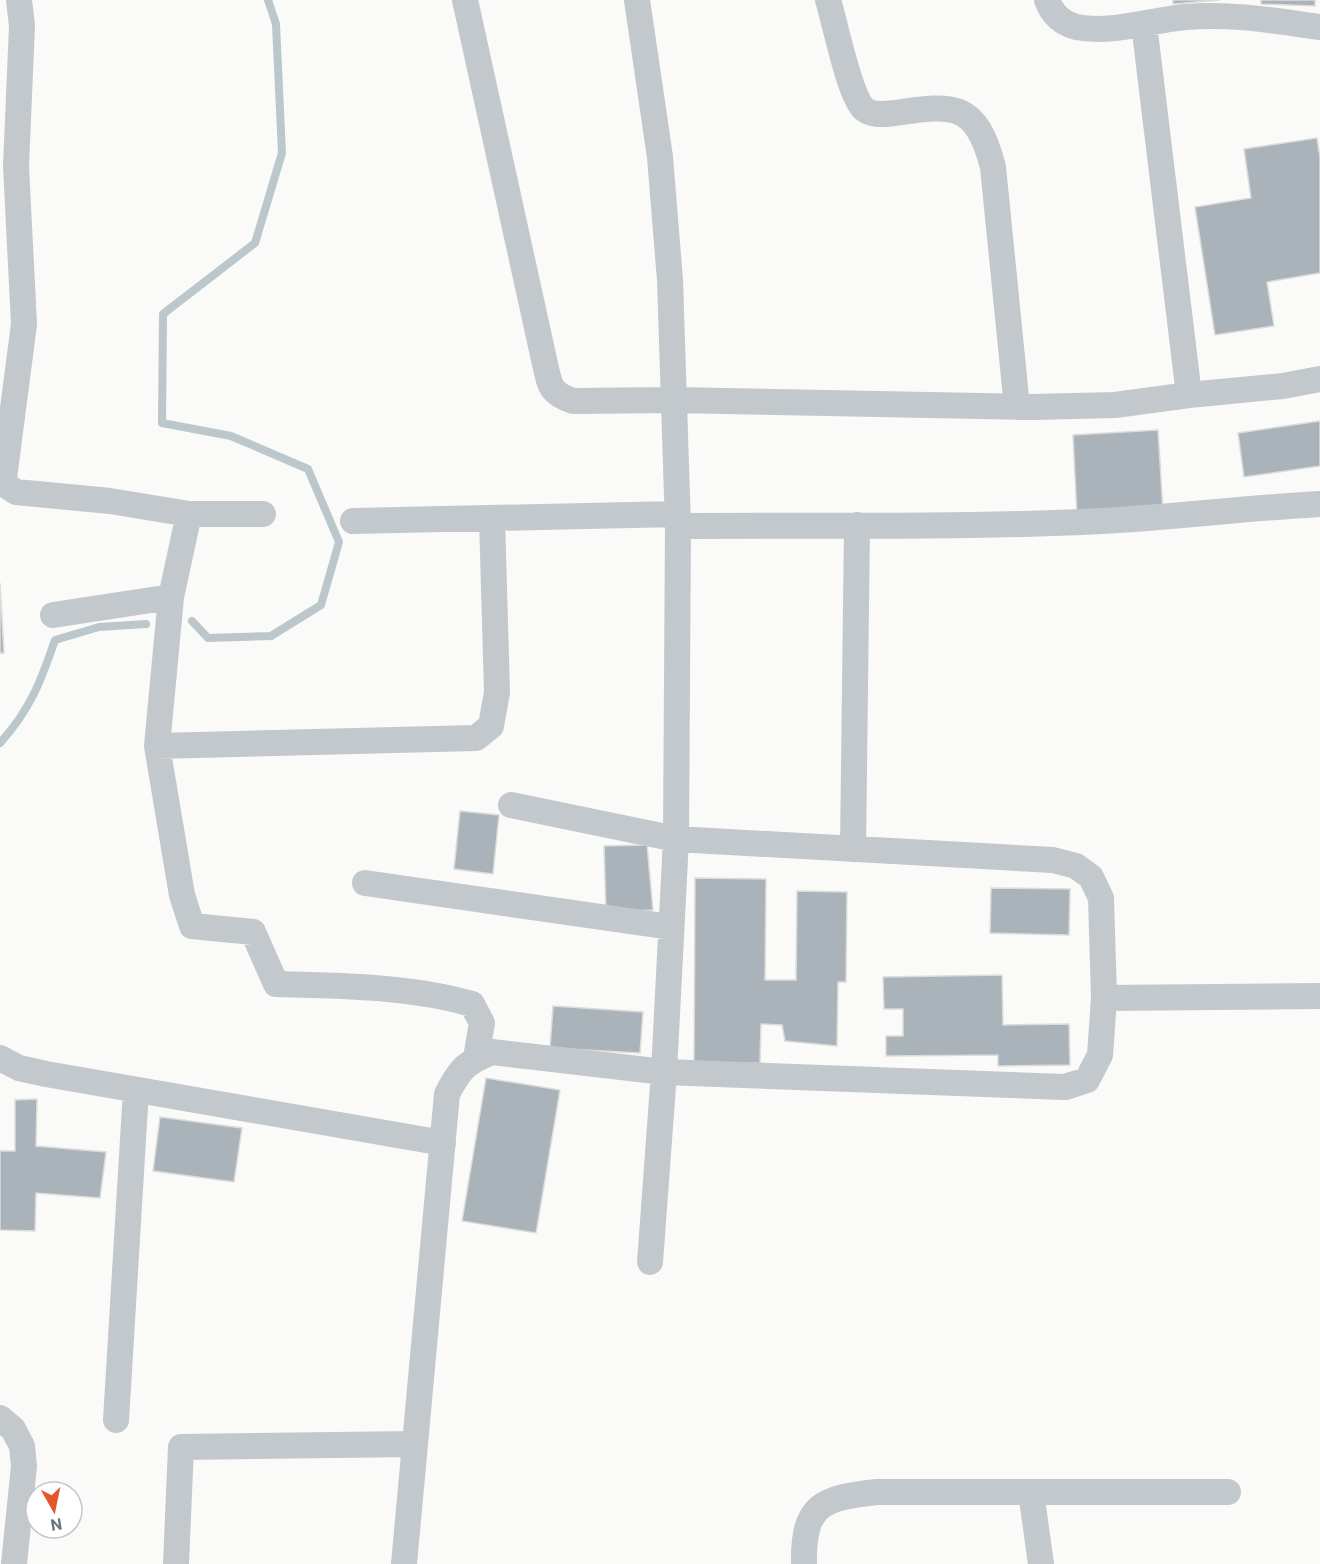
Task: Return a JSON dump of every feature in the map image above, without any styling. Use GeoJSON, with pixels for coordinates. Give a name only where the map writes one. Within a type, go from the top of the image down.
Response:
{"type":"FeatureCollection","features":[{"type":"Feature","properties":{"kind":"street"},"geometry":{"type":"LineString","coordinates":[[19,0],[22,26],[16,130],[9,190],[24,324],[18,381],[6,453],[4,478],[7,486],[16,492],[110,501],[189,514],[263,514]]}},
{"type":"Feature","properties":{"kind":"street"},"geometry":{"type":"LineString","coordinates":[[465,0],[550,384],[559,396],[573,401],[674,400],[1017,407],[1115,405],[1283,386],[1320,379]]}},
{"type":"Feature","properties":{"kind":"street"},"geometry":{"type":"LineString","coordinates":[[637,0],[661,168],[670,280],[677,520],[676,839],[664,1072],[650,1262]]}},
{"type":"Feature","properties":{"kind":"street"},"geometry":{"type":"LineString","coordinates":[[828,0],[856,98],[865,110],[882,115],[942,107],[960,110],[972,119],[983,137],[993,167],[1017,407]]}},
{"type":"Feature","properties":{"kind":"street"},"geometry":{"type":"LineString","coordinates":[[1047,0],[1054,16],[1073,26],[1091,29],[1185,17],[1229,16],[1320,27]]}},
{"type":"Feature","properties":{"kind":"street"},"geometry":{"type":"LineString","coordinates":[[1144,24],[1189,395]]}},
{"type":"Feature","properties":{"kind":"street"},"geometry":{"type":"LineString","coordinates":[[353,521],[492,518],[857,525],[1014,524],[1103,521],[1256,507],[1320,504]]}},
{"type":"Feature","properties":{"kind":"street"},"geometry":{"type":"LineString","coordinates":[[189,514],[171,597],[157,746],[182,895],[192,926],[253,932],[276,984],[326,985],[439,994],[472,1004],[482,1023],[476,1058]]}},
{"type":"Feature","properties":{"kind":"street"},"geometry":{"type":"LineString","coordinates":[[157,746],[476,738],[491,726],[497,692],[492,518]]}},
{"type":"Feature","properties":{"kind":"street"},"geometry":{"type":"LineString","coordinates":[[853,849],[857,525]]}},
{"type":"Feature","properties":{"kind":"street"},"geometry":{"type":"LineString","coordinates":[[53,615],[171,597]]}},
{"type":"Feature","properties":{"kind":"street"},"geometry":{"type":"LineString","coordinates":[[404,1564],[447,1094],[459,1071],[476,1058],[492,1052],[664,1072],[1065,1087],[1087,1080],[1100,1055],[1104,998],[1101,898],[1091,877],[1076,866],[1053,860],[676,839],[511,805]]}},
{"type":"Feature","properties":{"kind":"street"},"geometry":{"type":"LineString","coordinates":[[365,883],[671,927]]}},
{"type":"Feature","properties":{"kind":"street"},"geometry":{"type":"LineString","coordinates":[[1104,998],[1320,996]]}},
{"type":"Feature","properties":{"kind":"street"},"geometry":{"type":"LineString","coordinates":[[0,1058],[19,1068],[443,1143]]}},
{"type":"Feature","properties":{"kind":"street"},"geometry":{"type":"LineString","coordinates":[[116,1420],[136,1090]]}},
{"type":"Feature","properties":{"kind":"street"},"geometry":{"type":"LineString","coordinates":[[0,1418],[13,1429],[22,1446],[24,1466],[14,1564]]}},
{"type":"Feature","properties":{"kind":"street"},"geometry":{"type":"LineString","coordinates":[[176,1564],[181,1447],[415,1444]]}},
{"type":"Feature","properties":{"kind":"street"},"geometry":{"type":"LineString","coordinates":[[804,1564],[806,1526],[813,1513],[827,1502],[841,1497],[877,1492],[1228,1492]]}},
{"type":"Feature","properties":{"kind":"street"},"geometry":{"type":"LineString","coordinates":[[1031,1492],[1041,1564]]}},
{"type":"Feature","properties":{"kind":"building"},"geometry":{"type":"Polygon","coordinates":[[[1173,0],[1220,0],[1173,4],[1173,0]]]}},
{"type":"Feature","properties":{"kind":"building"},"geometry":{"type":"Polygon","coordinates":[[[1261,0],[1315,0],[1315,6],[1261,4],[1261,0]]]}},
{"type":"Feature","properties":{"kind":"building"},"geometry":{"type":"Polygon","coordinates":[[[1317,138],[1320,158],[1320,273],[1267,282],[1274,326],[1215,335],[1195,207],[1251,198],[1244,149],[1317,138]]]}},
{"type":"Feature","properties":{"kind":"building"},"geometry":{"type":"Polygon","coordinates":[[[1320,421],[1320,466],[1244,477],[1238,433],[1320,421]]]}},
{"type":"Feature","properties":{"kind":"building"},"geometry":{"type":"Polygon","coordinates":[[[1158,430],[1163,511],[1077,516],[1073,435],[1158,430]]]}},
{"type":"Feature","properties":{"kind":"building"},"geometry":{"type":"Polygon","coordinates":[[[0,583],[4,653],[0,653],[0,583]]]}},
{"type":"Feature","properties":{"kind":"building"},"geometry":{"type":"Polygon","coordinates":[[[460,811],[499,815],[493,874],[454,869],[460,811]]]}},
{"type":"Feature","properties":{"kind":"building"},"geometry":{"type":"Polygon","coordinates":[[[647,845],[653,910],[606,912],[604,846],[647,845]]]}},
{"type":"Feature","properties":{"kind":"building"},"geometry":{"type":"Polygon","coordinates":[[[695,878],[766,879],[765,980],[796,980],[797,891],[847,892],[846,982],[838,982],[837,1046],[785,1041],[782,1025],[761,1024],[760,1063],[694,1065],[695,878]]]}},
{"type":"Feature","properties":{"kind":"building"},"geometry":{"type":"Polygon","coordinates":[[[991,888],[1070,889],[1069,935],[990,933],[991,888]]]}},
{"type":"Feature","properties":{"kind":"building"},"geometry":{"type":"Polygon","coordinates":[[[1002,975],[1003,1025],[1069,1024],[1070,1065],[998,1066],[998,1055],[886,1056],[886,1036],[903,1036],[903,1009],[884,1009],[883,977],[1002,975]]]}},
{"type":"Feature","properties":{"kind":"building"},"geometry":{"type":"Polygon","coordinates":[[[553,1006],[643,1012],[640,1053],[550,1048],[553,1006]]]}},
{"type":"Feature","properties":{"kind":"building"},"geometry":{"type":"Polygon","coordinates":[[[486,1078],[560,1090],[536,1233],[462,1221],[486,1078]]]}},
{"type":"Feature","properties":{"kind":"building"},"geometry":{"type":"Polygon","coordinates":[[[37,1099],[36,1146],[106,1152],[100,1198],[36,1193],[35,1231],[0,1230],[0,1151],[15,1151],[15,1100],[37,1099]]]}},
{"type":"Feature","properties":{"kind":"building"},"geometry":{"type":"Polygon","coordinates":[[[160,1117],[242,1128],[234,1182],[153,1171],[160,1117]]]}},
{"type":"Feature","properties":{"kind":"waterway"},"geometry":{"type":"LineString","coordinates":[[192,621],[208,638],[271,636],[321,605],[339,542],[308,469],[231,436],[162,423],[163,314],[255,243],[282,153],[276,24],[268,0]]}},
{"type":"Feature","properties":{"kind":"waterway"},"geometry":{"type":"LineString","coordinates":[[0,743],[19,719],[34,694],[55,640],[99,627],[146,624]]}}]}
